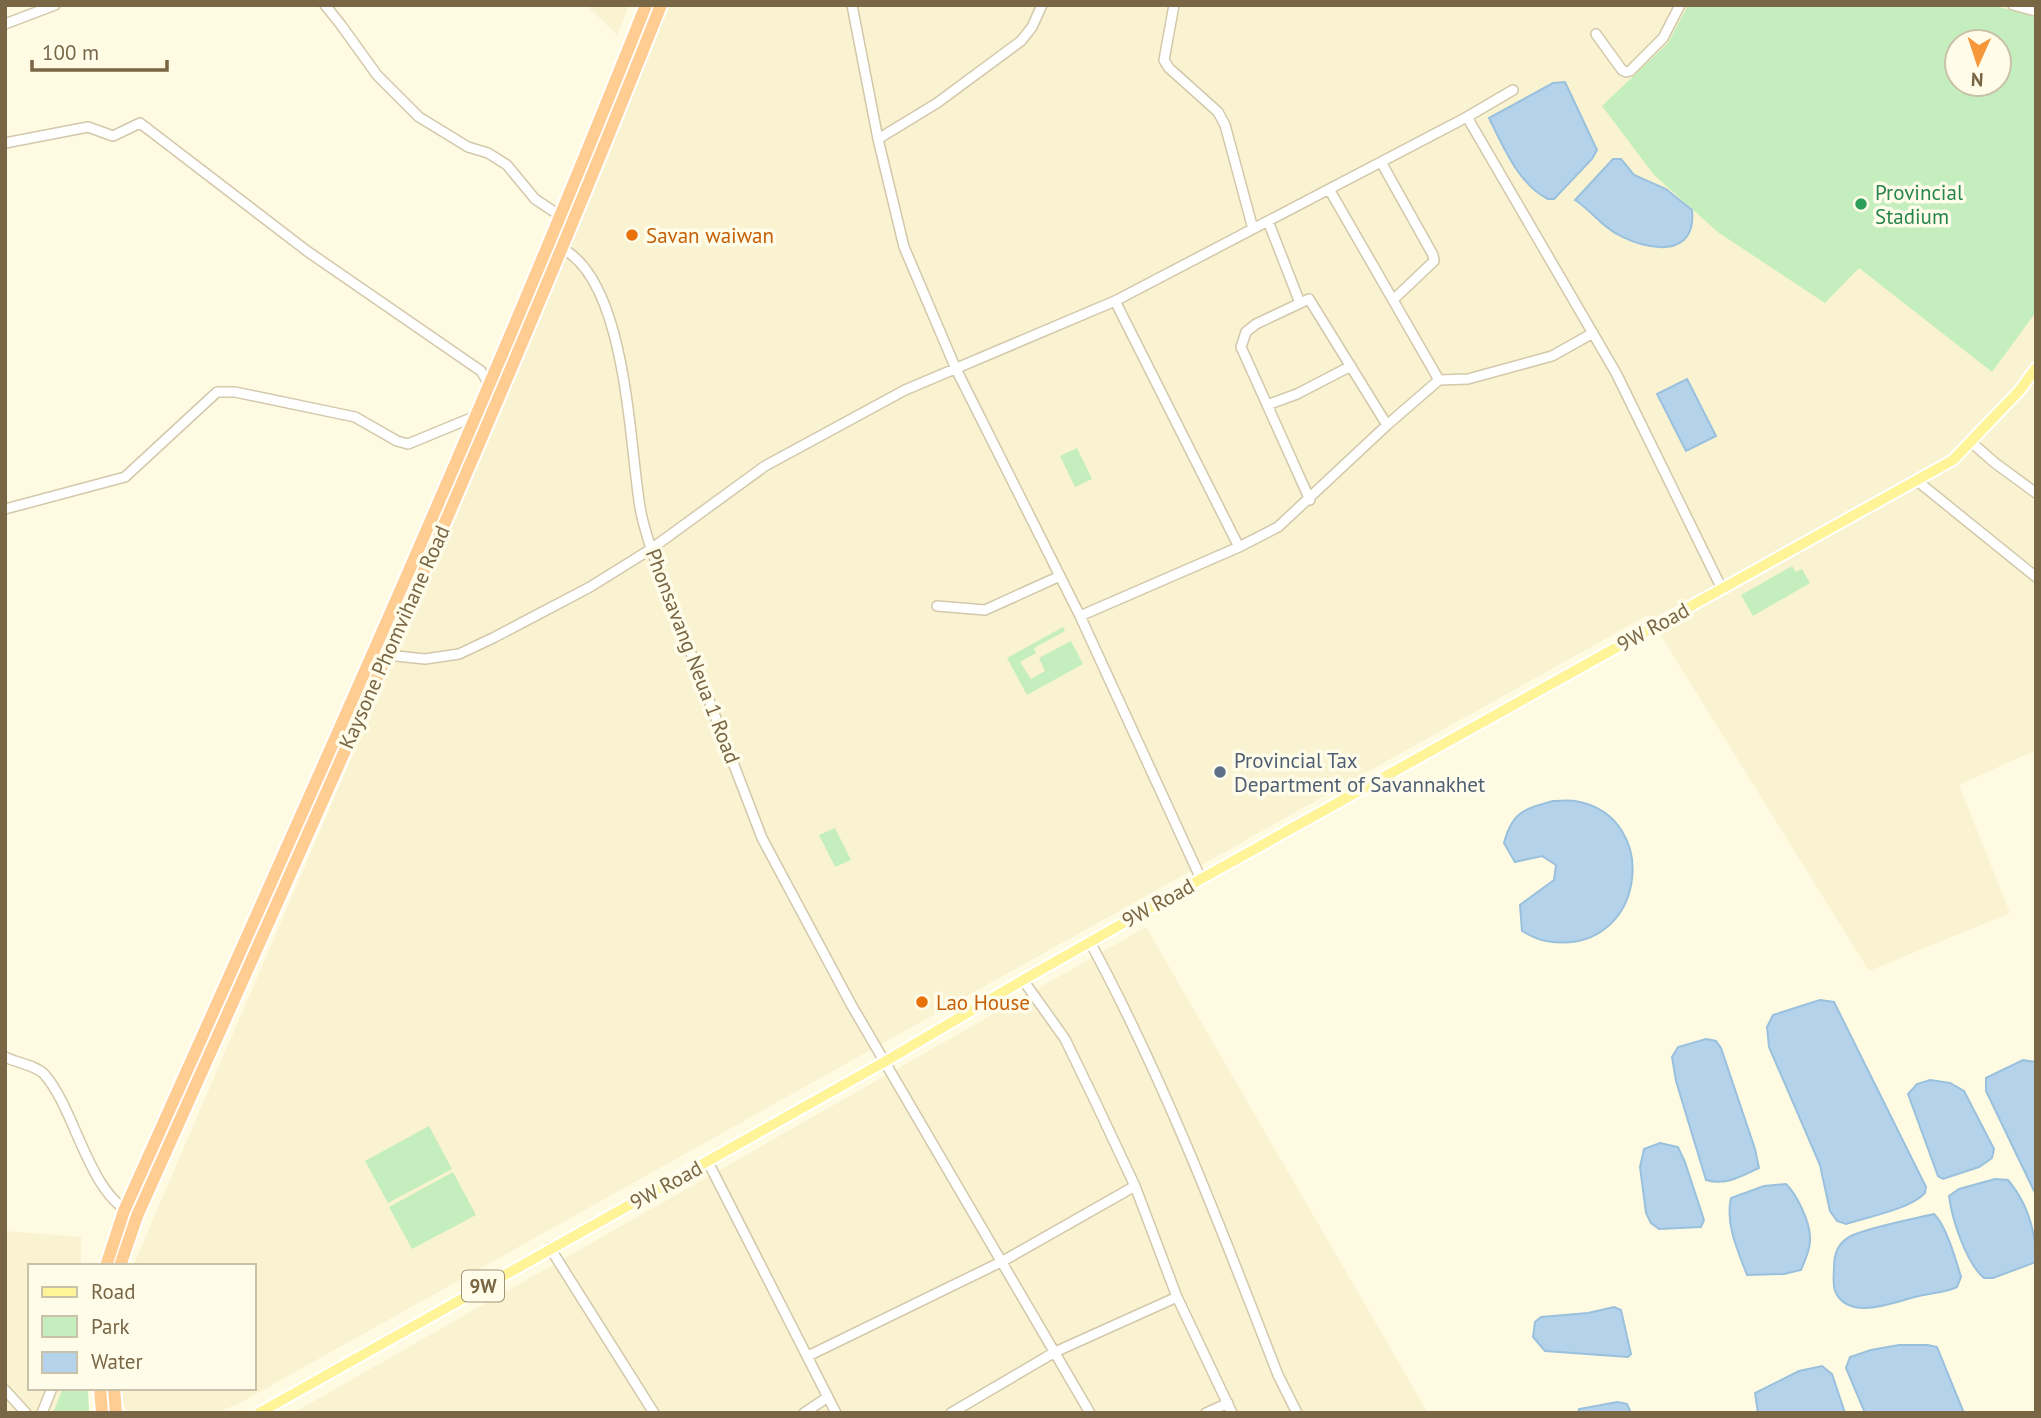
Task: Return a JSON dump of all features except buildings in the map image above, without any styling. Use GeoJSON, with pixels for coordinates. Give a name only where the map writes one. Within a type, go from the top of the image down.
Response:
{"type":"FeatureCollection","features":[{"type":"Feature","properties":{"kind":"highway","name":"Kaysone Phomvihane Road"},"geometry":{"type":"LineString","coordinates":[[107,1264],[124,1211],[490,386],[562,217],[646,5]]}},
{"type":"Feature","properties":{"kind":"highway","name":"Kaysone Phomvihane Road"},"geometry":{"type":"LineString","coordinates":[[121,1264],[137,1216],[387,655],[563,249],[661,5]]}},
{"type":"Feature","properties":{"kind":"highway"},"geometry":{"type":"LineString","coordinates":[[100,1390],[102,1413]]}},
{"type":"Feature","properties":{"kind":"highway"},"geometry":{"type":"LineString","coordinates":[[114,1390],[116,1413]]}},
{"type":"Feature","properties":{"kind":"main road","name":"9W Road"},"geometry":{"type":"LineString","coordinates":[[259,1413],[886,1062],[1201,879],[1952,460],[2020,390],[2036,368]]}},
{"type":"Feature","properties":{"kind":"street"},"geometry":{"type":"LineString","coordinates":[[5,24],[55,5]]}},
{"type":"Feature","properties":{"kind":"street"},"geometry":{"type":"LineString","coordinates":[[325,5],[377,75],[419,117],[468,147],[488,153],[507,166],[535,199],[562,217]]}},
{"type":"Feature","properties":{"kind":"street"},"geometry":{"type":"LineString","coordinates":[[852,5],[878,139],[904,247],[956,369],[1080,616],[1201,879]]}},
{"type":"Feature","properties":{"kind":"street"},"geometry":{"type":"LineString","coordinates":[[878,139],[937,103],[1021,41],[1042,5]]}},
{"type":"Feature","properties":{"kind":"street"},"geometry":{"type":"LineString","coordinates":[[1174,5],[1164,60],[1168,68],[1218,112],[1225,125],[1254,229]]}},
{"type":"Feature","properties":{"kind":"street"},"geometry":{"type":"LineString","coordinates":[[1596,34],[1622,70],[1630,71],[1663,38],[1680,5]]}},
{"type":"Feature","properties":{"kind":"street"},"geometry":{"type":"LineString","coordinates":[[2013,5],[2036,11]]}},
{"type":"Feature","properties":{"kind":"street"},"geometry":{"type":"LineString","coordinates":[[387,655],[425,659],[459,654],[590,587],[651,549],[765,466],[905,390],[1115,301],[1467,117],[1513,90]]}},
{"type":"Feature","properties":{"kind":"street"},"geometry":{"type":"LineString","coordinates":[[1467,117],[1616,373],[1722,589]]}},
{"type":"Feature","properties":{"kind":"street"},"geometry":{"type":"LineString","coordinates":[[5,144],[88,127],[113,136],[140,123],[307,251],[481,371],[490,386]]}},
{"type":"Feature","properties":{"kind":"street"},"geometry":{"type":"LineString","coordinates":[[1381,162],[1434,261],[1393,300]]}},
{"type":"Feature","properties":{"kind":"street"},"geometry":{"type":"LineString","coordinates":[[1329,189],[1439,380]]}},
{"type":"Feature","properties":{"kind":"street"},"geometry":{"type":"LineString","coordinates":[[1268,221],[1300,303]]}},
{"type":"Feature","properties":{"kind":"street","name":"Phonsavang Neua 1 Road"},"geometry":{"type":"LineString","coordinates":[[550,243],[579,259],[604,303],[614,334],[631,423],[640,509],[651,549],[762,838],[852,1006],[1090,1413]]}},
{"type":"Feature","properties":{"kind":"street"},"geometry":{"type":"LineString","coordinates":[[1310,500],[1241,348],[1246,332],[1256,324],[1309,299],[1387,425]]}},
{"type":"Feature","properties":{"kind":"street"},"geometry":{"type":"LineString","coordinates":[[1115,301],[1239,547]]}},
{"type":"Feature","properties":{"kind":"street"},"geometry":{"type":"LineString","coordinates":[[1080,616],[1239,547],[1278,527],[1439,380],[1468,379],[1552,356],[1593,333]]}},
{"type":"Feature","properties":{"kind":"street"},"geometry":{"type":"LineString","coordinates":[[1267,405],[1297,394],[1350,366]]}},
{"type":"Feature","properties":{"kind":"street"},"geometry":{"type":"LineString","coordinates":[[5,509],[125,477],[217,392],[235,392],[355,418],[397,441],[408,444],[477,416]]}},
{"type":"Feature","properties":{"kind":"street"},"geometry":{"type":"LineString","coordinates":[[1971,442],[2036,493]]}},
{"type":"Feature","properties":{"kind":"street"},"geometry":{"type":"LineString","coordinates":[[1916,480],[2036,577]]}},
{"type":"Feature","properties":{"kind":"street"},"geometry":{"type":"LineString","coordinates":[[937,606],[985,610],[1060,576]]}},
{"type":"Feature","properties":{"kind":"street"},"geometry":{"type":"LineString","coordinates":[[1090,942],[1128,1013],[1179,1127],[1278,1375],[1297,1413]]}},
{"type":"Feature","properties":{"kind":"street"},"geometry":{"type":"LineString","coordinates":[[1023,980],[1065,1039],[1135,1186],[1177,1297],[1230,1408],[1206,1413]]}},
{"type":"Feature","properties":{"kind":"street"},"geometry":{"type":"LineString","coordinates":[[5,1057],[43,1073],[108,1193],[124,1211],[137,1216]]}},
{"type":"Feature","properties":{"kind":"street"},"geometry":{"type":"LineString","coordinates":[[708,1162],[836,1413]]}},
{"type":"Feature","properties":{"kind":"street"},"geometry":{"type":"LineString","coordinates":[[808,1356],[1003,1261],[1135,1186]]}},
{"type":"Feature","properties":{"kind":"street"},"geometry":{"type":"LineString","coordinates":[[550,1248],[654,1413]]}},
{"type":"Feature","properties":{"kind":"street"},"geometry":{"type":"LineString","coordinates":[[951,1413],[1055,1352],[1177,1297]]}},
{"type":"Feature","properties":{"kind":"street"},"geometry":{"type":"LineString","coordinates":[[5,1390],[26,1413]]}},
{"type":"Feature","properties":{"kind":"street"},"geometry":{"type":"LineString","coordinates":[[42,1413],[51,1390]]}},
{"type":"Feature","properties":{"kind":"street"},"geometry":{"type":"LineString","coordinates":[[804,1413],[828,1397]]}},
{"type":"Feature","properties":{"kind":"shaded area"},"geometry":{"type":"Polygon","coordinates":[[[586,5],[629,5],[617,35],[586,5]]]}},
{"type":"Feature","properties":{"kind":"shaded area"},"geometry":{"type":"Polygon","coordinates":[[[667,5],[2036,5],[2036,750],[1959,785],[2010,913],[1869,971],[1648,615],[238,1404],[216,1413],[129,1413],[124,1407],[122,1390],[256,1390],[256,1264],[134,1264],[520,366],[667,5]]]}},
{"type":"Feature","properties":{"kind":"shaded area"},"geometry":{"type":"Polygon","coordinates":[[[1146,927],[1428,1413],[293,1413],[1146,927]]]}},
{"type":"Feature","properties":{"kind":"shaded area"},"geometry":{"type":"Polygon","coordinates":[[[5,1231],[81,1237],[81,1264],[28,1264],[28,1390],[81,1390],[81,1413],[5,1413],[5,1231]]]}},
{"type":"Feature","properties":{"kind":"green space","name":"Provincial Stadium"},"geometry":{"type":"Polygon","coordinates":[[[1688,5],[1990,5],[2036,16],[2036,312],[1992,372],[1859,268],[1825,303],[1719,233],[1654,175],[1602,106],[1668,43],[1688,5]]]}},
{"type":"Feature","properties":{"kind":"green space"},"geometry":{"type":"Polygon","coordinates":[[[1077,448],[1092,479],[1075,487],[1060,456],[1077,448]]]}},
{"type":"Feature","properties":{"kind":"green space"},"geometry":{"type":"Polygon","coordinates":[[[1792,566],[1796,572],[1802,569],[1810,583],[1753,616],[1741,595],[1792,566]]]}},
{"type":"Feature","properties":{"kind":"green space"},"geometry":{"type":"Polygon","coordinates":[[[1063,627],[1065,631],[1034,648],[1036,653],[1020,662],[1031,679],[1045,671],[1039,658],[1071,641],[1083,664],[1027,695],[1007,658],[1063,627]]]}},
{"type":"Feature","properties":{"kind":"green space"},"geometry":{"type":"Polygon","coordinates":[[[835,828],[851,860],[835,867],[819,835],[835,828]]]}},
{"type":"Feature","properties":{"kind":"green space"},"geometry":{"type":"Polygon","coordinates":[[[429,1126],[452,1169],[388,1203],[365,1161],[429,1126]]]}},
{"type":"Feature","properties":{"kind":"green space"},"geometry":{"type":"Polygon","coordinates":[[[453,1172],[476,1215],[412,1249],[389,1207],[453,1172]]]}},
{"type":"Feature","properties":{"kind":"green space"},"geometry":{"type":"Polygon","coordinates":[[[62,1390],[88,1390],[89,1413],[53,1413],[62,1390]]]}},
{"type":"Feature","properties":{"kind":"water"},"geometry":{"type":"Polygon","coordinates":[[[1565,82],[1597,150],[1592,159],[1554,199],[1548,199],[1520,175],[1489,118],[1553,83],[1565,82]]]}},
{"type":"Feature","properties":{"kind":"water"},"geometry":{"type":"Polygon","coordinates":[[[1613,159],[1621,159],[1634,175],[1666,189],[1692,210],[1687,237],[1668,247],[1655,247],[1629,240],[1611,230],[1575,200],[1613,159]]]}},
{"type":"Feature","properties":{"kind":"water"},"geometry":{"type":"Polygon","coordinates":[[[1687,379],[1716,436],[1686,451],[1657,394],[1687,379]]]}},
{"type":"Feature","properties":{"kind":"water"},"geometry":{"type":"Polygon","coordinates":[[[1553,801],[1575,801],[1604,812],[1622,832],[1631,857],[1631,883],[1622,909],[1605,929],[1579,941],[1546,941],[1522,931],[1520,905],[1554,880],[1556,865],[1542,856],[1515,862],[1504,843],[1515,818],[1527,810],[1553,801]]]}},
{"type":"Feature","properties":{"kind":"water"},"geometry":{"type":"Polygon","coordinates":[[[1820,1000],[1834,1002],[1926,1187],[1925,1193],[1909,1204],[1846,1224],[1837,1221],[1830,1211],[1820,1165],[1769,1047],[1767,1027],[1773,1015],[1820,1000]]]}},
{"type":"Feature","properties":{"kind":"water"},"geometry":{"type":"Polygon","coordinates":[[[1706,1039],[1716,1041],[1721,1048],[1759,1168],[1720,1182],[1706,1180],[1676,1081],[1672,1057],[1678,1047],[1706,1039]]]}},
{"type":"Feature","properties":{"kind":"water"},"geometry":{"type":"Polygon","coordinates":[[[2023,1060],[2036,1062],[2036,1195],[1986,1091],[1986,1078],[2023,1060]]]}},
{"type":"Feature","properties":{"kind":"water"},"geometry":{"type":"Polygon","coordinates":[[[1930,1080],[1950,1083],[1964,1091],[1994,1149],[1992,1158],[1979,1167],[1943,1179],[1938,1176],[1908,1094],[1917,1084],[1930,1080]]]}},
{"type":"Feature","properties":{"kind":"water"},"geometry":{"type":"Polygon","coordinates":[[[1660,1143],[1678,1147],[1704,1220],[1701,1227],[1659,1229],[1651,1223],[1646,1213],[1640,1167],[1644,1149],[1660,1143]]]}},
{"type":"Feature","properties":{"kind":"water"},"geometry":{"type":"Polygon","coordinates":[[[1995,1179],[2008,1180],[2026,1209],[2032,1229],[2036,1262],[1993,1278],[1984,1278],[1971,1262],[1961,1240],[1949,1196],[1959,1189],[1995,1179]]]}},
{"type":"Feature","properties":{"kind":"water"},"geometry":{"type":"Polygon","coordinates":[[[1786,1184],[1802,1208],[1809,1230],[1810,1245],[1801,1270],[1784,1274],[1747,1275],[1731,1227],[1731,1198],[1764,1186],[1786,1184]]]}},
{"type":"Feature","properties":{"kind":"water"},"geometry":{"type":"Polygon","coordinates":[[[1934,1214],[1946,1234],[1961,1277],[1957,1287],[1873,1307],[1851,1306],[1843,1301],[1836,1293],[1834,1280],[1835,1257],[1843,1242],[1869,1229],[1934,1214]]]}},
{"type":"Feature","properties":{"kind":"water"},"geometry":{"type":"Polygon","coordinates":[[[1614,1307],[1621,1310],[1631,1354],[1628,1357],[1545,1351],[1533,1337],[1535,1322],[1541,1317],[1588,1313],[1614,1307]]]}},
{"type":"Feature","properties":{"kind":"water"},"geometry":{"type":"Polygon","coordinates":[[[1899,1345],[1937,1347],[1964,1413],[1865,1413],[1846,1368],[1850,1357],[1899,1345]]]}},
{"type":"Feature","properties":{"kind":"water"},"geometry":{"type":"Polygon","coordinates":[[[1822,1366],[1832,1374],[1845,1413],[1758,1413],[1755,1393],[1799,1371],[1822,1366]]]}},
{"type":"Feature","properties":{"kind":"water"},"geometry":{"type":"Polygon","coordinates":[[[1617,1402],[1627,1404],[1631,1413],[1578,1413],[1579,1409],[1617,1402]]]}},
{"type":"Feature","properties":{"kind":"place","name":"Provincial Stadium"},"geometry":{"type":"Point","coordinates":[1861,204]}},
{"type":"Feature","properties":{"kind":"place","name":"Savan waiwan"},"geometry":{"type":"Point","coordinates":[632,235]}},
{"type":"Feature","properties":{"kind":"place","name":"Provincial Tax Department of Savannakhet"},"geometry":{"type":"Point","coordinates":[1220,772]}},
{"type":"Feature","properties":{"kind":"place","name":"Lao House"},"geometry":{"type":"Point","coordinates":[922,1002]}}]}
